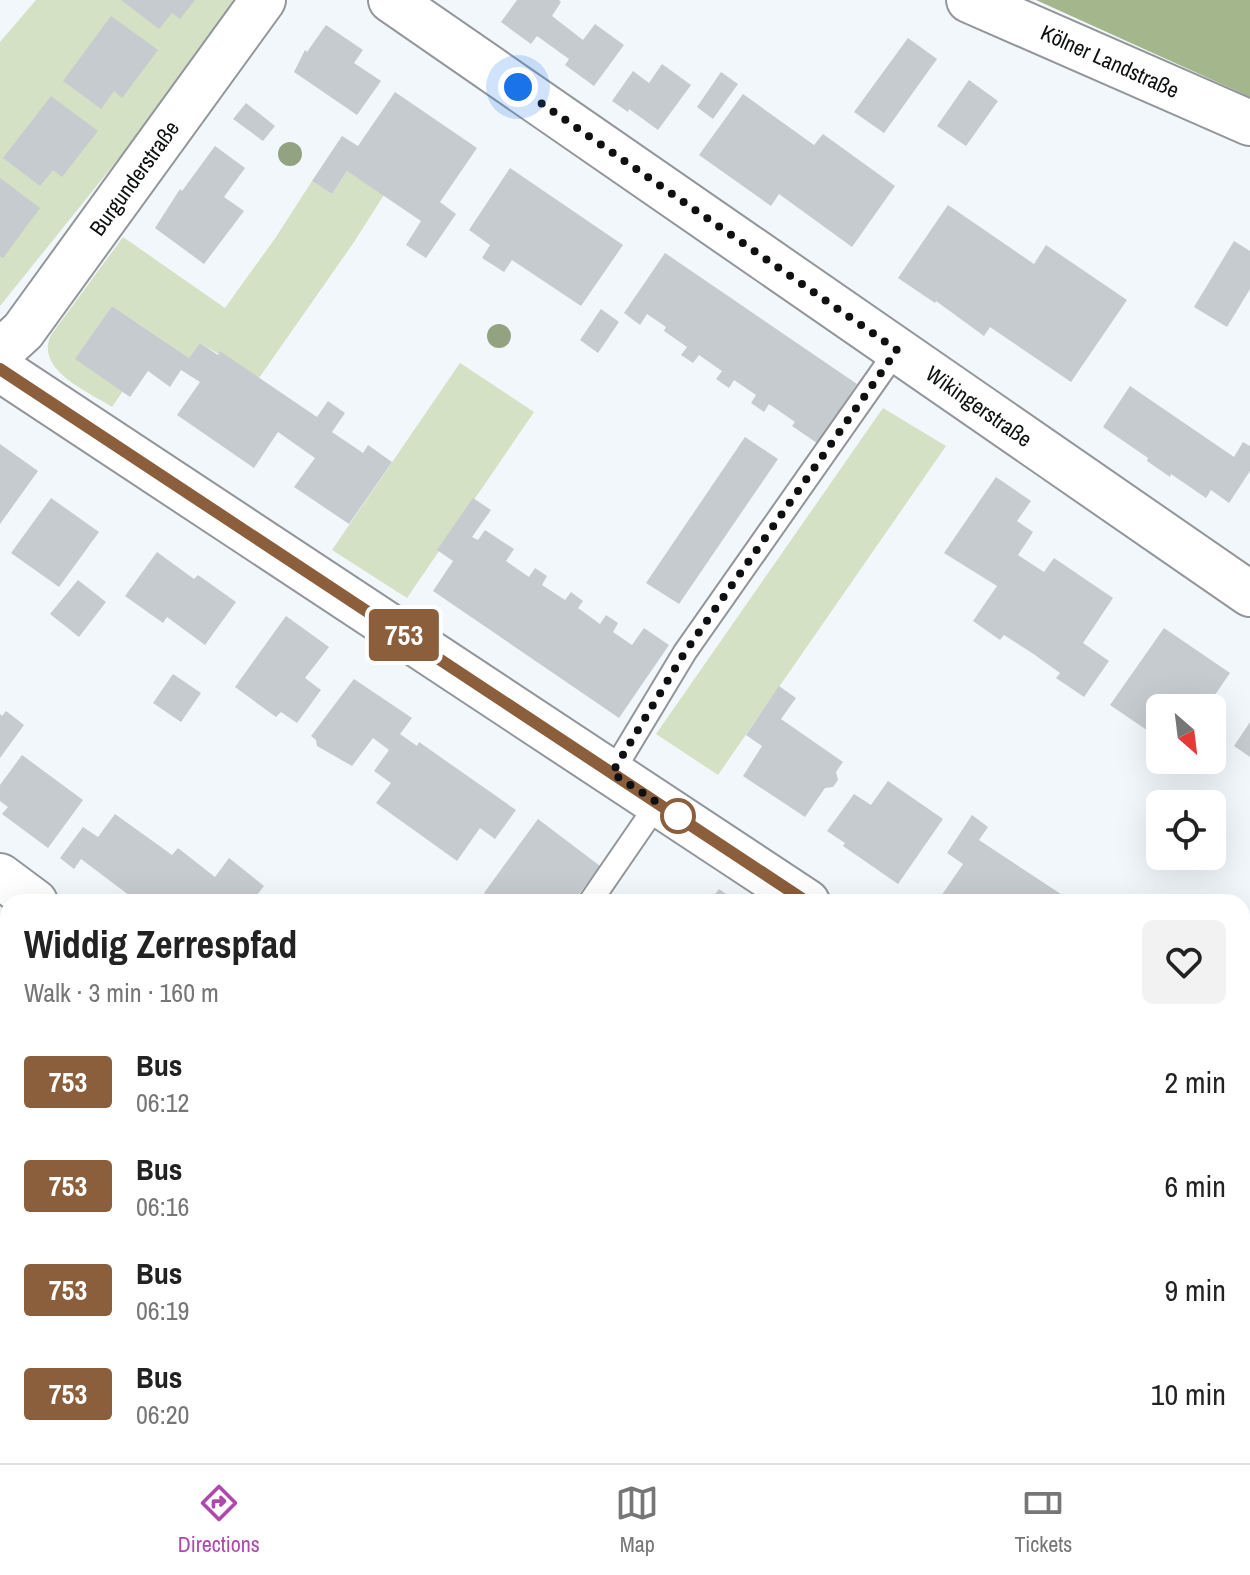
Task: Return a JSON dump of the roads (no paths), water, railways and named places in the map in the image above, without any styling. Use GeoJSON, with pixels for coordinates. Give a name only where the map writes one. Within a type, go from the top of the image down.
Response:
{"type":"FeatureCollection","features":[{"type":"Feature","properties":{"kind":"street","name":"Burgunderstraße"},"geometry":{"type":"LineString","coordinates":[[0,352],[23,331],[263,0]]}},
{"type":"Feature","properties":{"kind":"street","name":"Wikingerstraße"},"geometry":{"type":"LineString","coordinates":[[391,0],[1250,594]]}},
{"type":"Feature","properties":{"kind":"street","name":"Kölner Landstraße"},"geometry":{"type":"LineString","coordinates":[[969,0],[1250,123]]}},
{"type":"Feature","properties":{"kind":"street"},"geometry":{"type":"LineString","coordinates":[[0,369],[795,894]]}},
{"type":"Feature","properties":{"kind":"street"},"geometry":{"type":"LineString","coordinates":[[0,876],[24,894]]}},
{"type":"Feature","properties":{"kind":"lane"},"geometry":{"type":"LineString","coordinates":[[612,773],[685,652],[897,350]]}},
{"type":"Feature","properties":{"kind":"lane"},"geometry":{"type":"LineString","coordinates":[[595,894],[658,803]]}}]}
